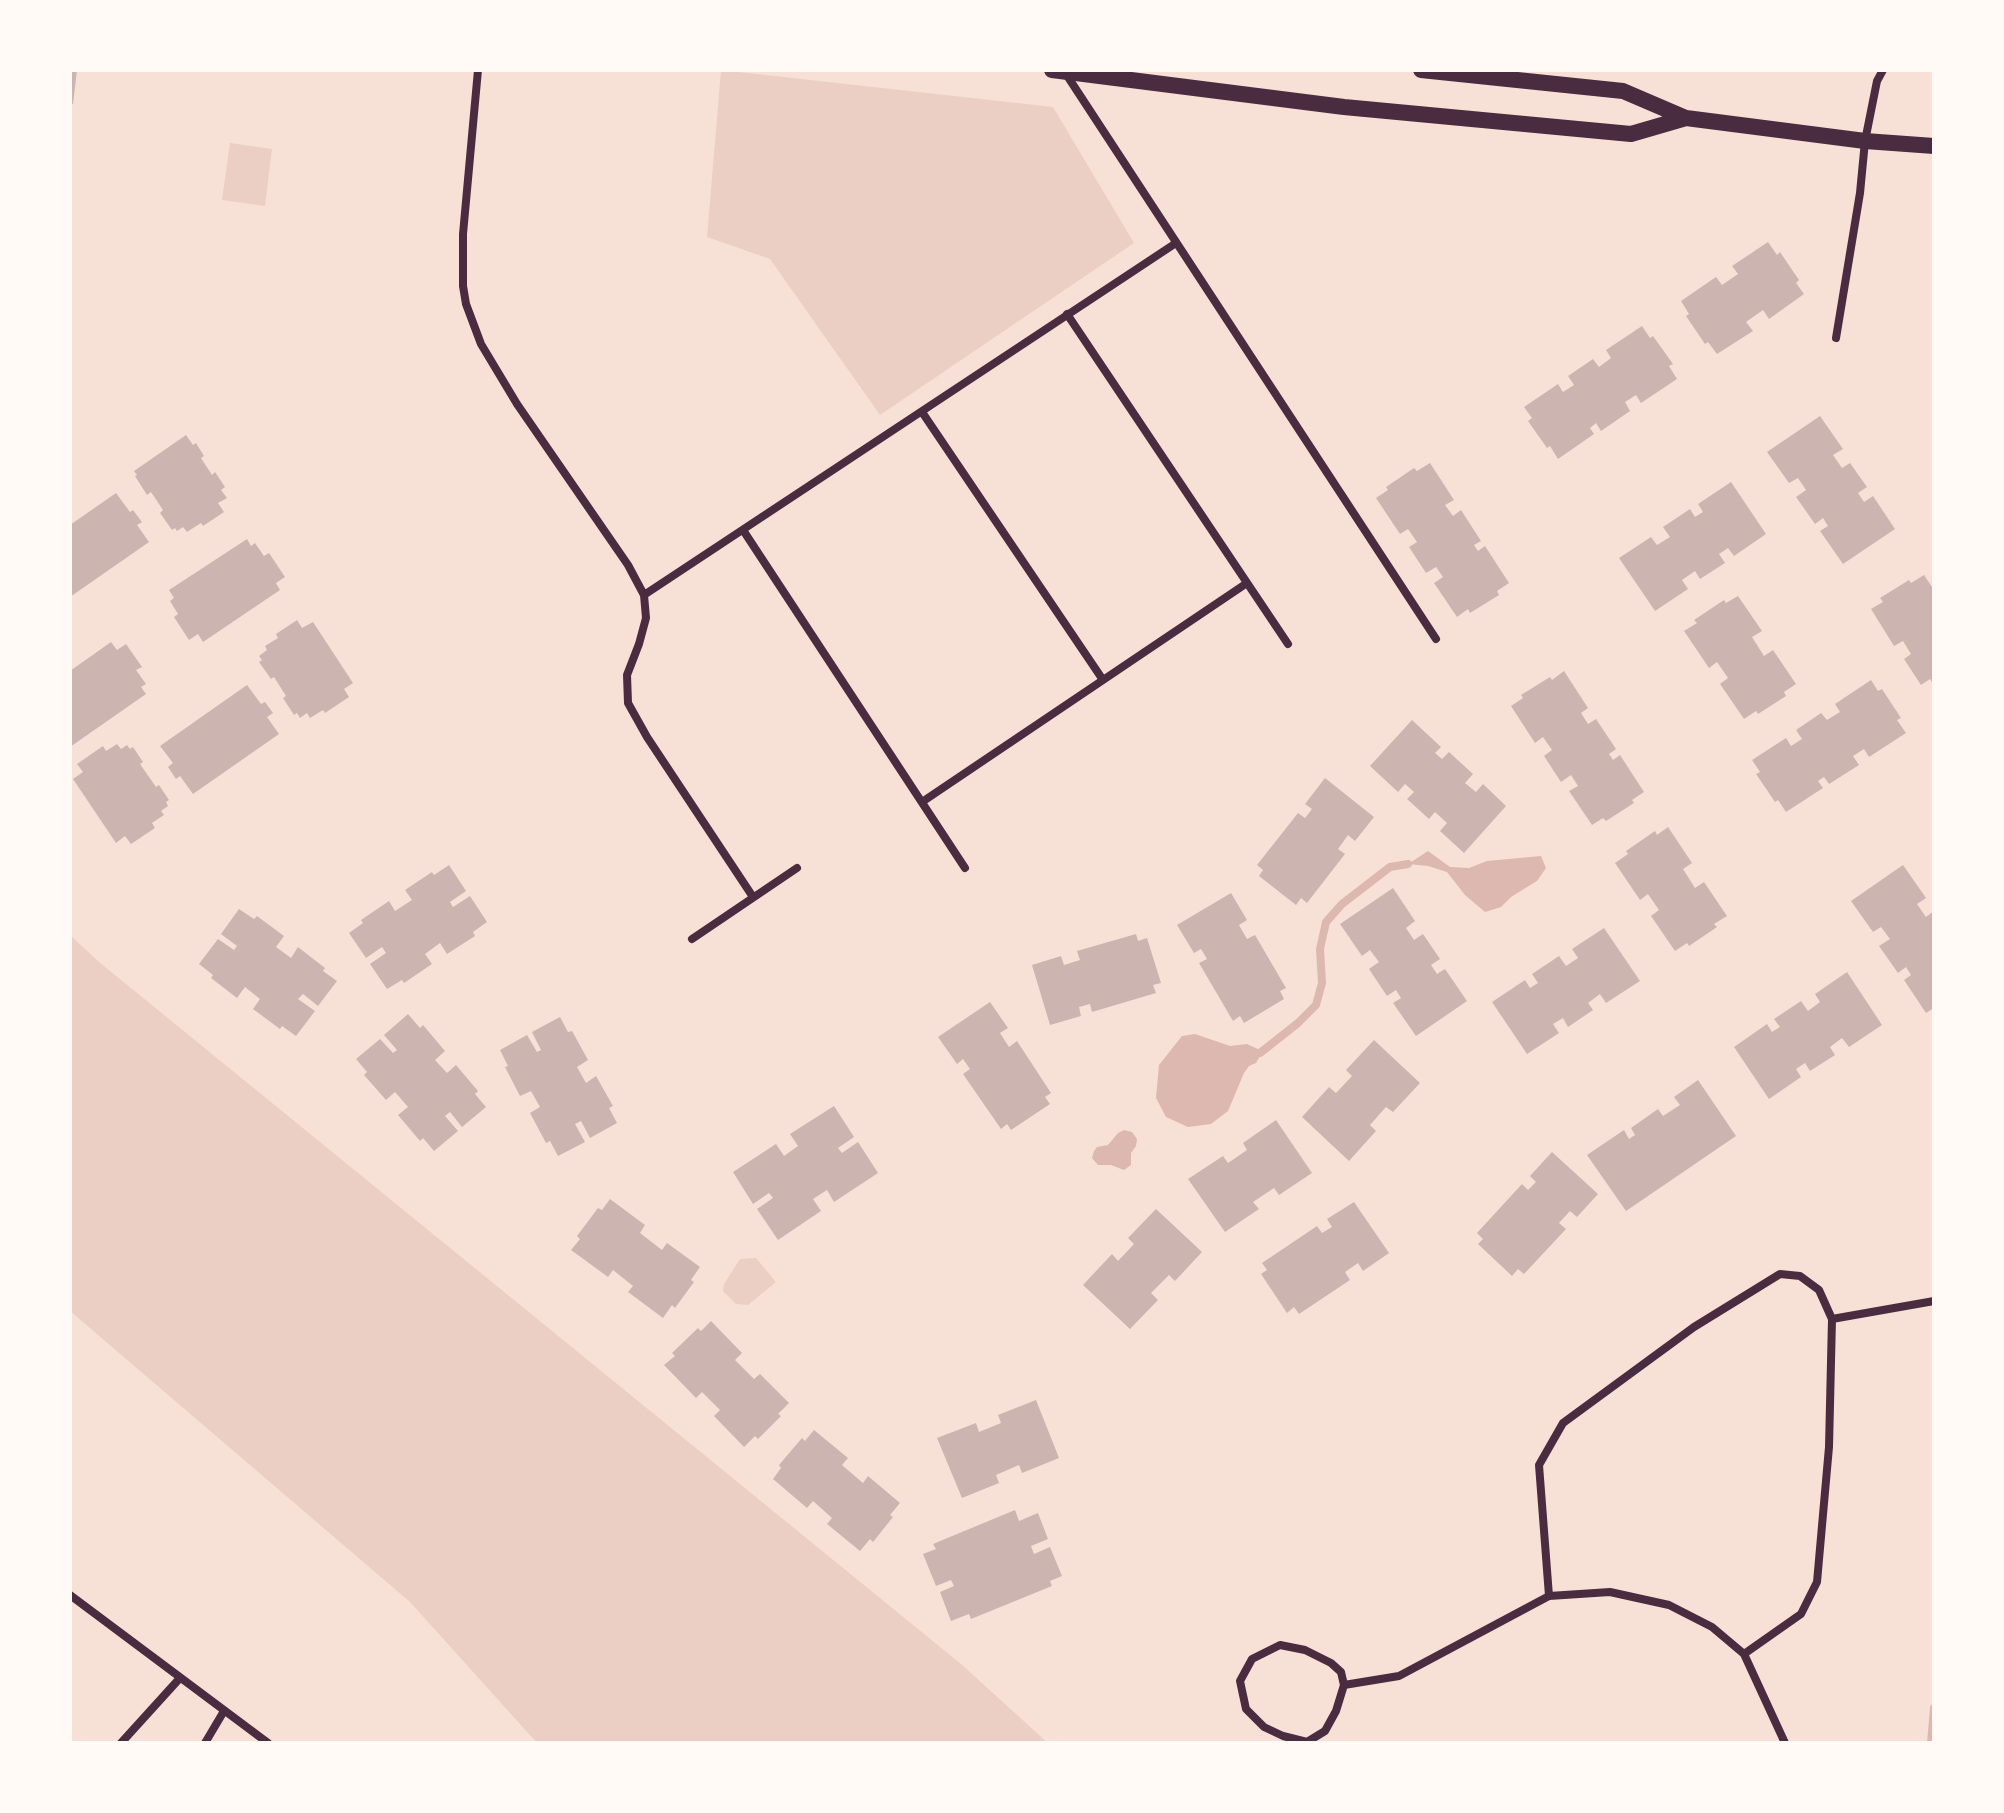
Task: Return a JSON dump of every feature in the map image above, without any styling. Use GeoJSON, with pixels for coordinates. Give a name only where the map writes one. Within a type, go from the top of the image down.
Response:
{"type":"FeatureCollection","features":[{"type":"Feature","properties":{"kind":"main road"},"geometry":{"type":"LineString","coordinates":[[1421,70],[1623,91],[1686,118],[1865,141],[1934,146]]}},
{"type":"Feature","properties":{"kind":"main road"},"geometry":{"type":"LineString","coordinates":[[1060,71],[1344,107],[1631,134],[1686,118]]}},
{"type":"Feature","properties":{"kind":"street"},"geometry":{"type":"LineString","coordinates":[[478,70],[463,234],[466,304],[481,344],[517,404],[628,565],[644,595],[646,618],[627,675],[628,703],[647,737],[753,897]]}},
{"type":"Feature","properties":{"kind":"street"},"geometry":{"type":"LineString","coordinates":[[1836,338],[1860,193],[1865,141],[1877,81],[1883,70]]}},
{"type":"Feature","properties":{"kind":"street"},"geometry":{"type":"LineString","coordinates":[[1060,71],[1436,639]]}},
{"type":"Feature","properties":{"kind":"street"},"geometry":{"type":"LineString","coordinates":[[644,595],[1176,243]]}},
{"type":"Feature","properties":{"kind":"street"},"geometry":{"type":"LineString","coordinates":[[1067,314],[1288,644]]}},
{"type":"Feature","properties":{"kind":"street"},"geometry":{"type":"LineString","coordinates":[[922,412],[1103,680]]}},
{"type":"Feature","properties":{"kind":"street"},"geometry":{"type":"LineString","coordinates":[[743,530],[965,868]]}},
{"type":"Feature","properties":{"kind":"street"},"geometry":{"type":"LineString","coordinates":[[922,802],[1247,583]]}},
{"type":"Feature","properties":{"kind":"street"},"geometry":{"type":"LineString","coordinates":[[692,939],[797,868]]}},
{"type":"Feature","properties":{"kind":"street"},"geometry":{"type":"LineString","coordinates":[[1549,1596],[1539,1465],[1563,1423],[1694,1327],[1780,1274],[1800,1276],[1819,1290],[1832,1319],[1829,1447],[1817,1582],[1801,1614],[1744,1654]]}},
{"type":"Feature","properties":{"kind":"street"},"geometry":{"type":"LineString","coordinates":[[1832,1319],[1934,1301]]}},
{"type":"Feature","properties":{"kind":"street"},"geometry":{"type":"LineString","coordinates":[[1344,1685],[1399,1676],[1549,1596],[1610,1592],[1669,1605],[1712,1627],[1744,1654],[1785,1743]]}},
{"type":"Feature","properties":{"kind":"street"},"geometry":{"type":"LineString","coordinates":[[70,1595],[268,1743]]}},
{"type":"Feature","properties":{"kind":"street"},"geometry":{"type":"LineString","coordinates":[[1280,1645],[1305,1650],[1331,1663],[1341,1672],[1344,1685],[1336,1711],[1325,1731],[1307,1742],[1264,1727],[1246,1709],[1240,1681],[1252,1659],[1280,1645]]}},
{"type":"Feature","properties":{"kind":"street"},"geometry":{"type":"LineString","coordinates":[[121,1743],[180,1678]]}},
{"type":"Feature","properties":{"kind":"street"},"geometry":{"type":"LineString","coordinates":[[205,1743],[224,1711]]}},
{"type":"Feature","properties":{"kind":"shaded area"},"geometry":{"type":"Polygon","coordinates":[[[721,70],[1053,107],[1134,243],[880,415],[770,259],[707,237],[721,70]]]}},
{"type":"Feature","properties":{"kind":"shaded area"},"geometry":{"type":"Polygon","coordinates":[[[230,143],[272,149],[265,206],[222,200],[230,143]]]}},
{"type":"Feature","properties":{"kind":"shaded area"},"geometry":{"type":"Polygon","coordinates":[[[1428,851],[1450,867],[1469,868],[1487,861],[1541,856],[1546,868],[1537,881],[1501,907],[1485,912],[1465,895],[1447,872],[1408,864],[1428,851]]]}},
{"type":"Feature","properties":{"kind":"shaded area"},"geometry":{"type":"Polygon","coordinates":[[[70,935],[99,962],[961,1664],[1048,1743],[537,1743],[410,1602],[70,1311],[70,935]]]}},
{"type":"Feature","properties":{"kind":"shaded area"},"geometry":{"type":"Polygon","coordinates":[[[1195,1034],[1230,1046],[1247,1044],[1258,1049],[1260,1056],[1244,1073],[1228,1111],[1211,1124],[1188,1127],[1166,1117],[1156,1098],[1159,1065],[1182,1036],[1195,1034]]]}},
{"type":"Feature","properties":{"kind":"shaded area"},"geometry":{"type":"Polygon","coordinates":[[[1124,1130],[1132,1132],[1137,1139],[1131,1153],[1131,1165],[1124,1170],[1111,1165],[1098,1165],[1092,1158],[1094,1151],[1097,1147],[1108,1145],[1124,1130]]]}},
{"type":"Feature","properties":{"kind":"shaded area"},"geometry":{"type":"Polygon","coordinates":[[[756,1258],[776,1282],[748,1305],[736,1304],[723,1291],[724,1284],[740,1259],[756,1258]]]}},
{"type":"Feature","properties":{"kind":"building"},"geometry":{"type":"Polygon","coordinates":[[[70,70],[77,70],[73,104],[70,103],[70,70]]]}},
{"type":"Feature","properties":{"kind":"building"},"geometry":{"type":"Polygon","coordinates":[[[1768,242],[1777,255],[1780,252],[1799,280],[1796,283],[1804,294],[1769,319],[1763,310],[1746,322],[1753,331],[1717,354],[1708,342],[1705,344],[1686,316],[1689,314],[1681,301],[1716,277],[1722,285],[1738,274],[1732,266],[1768,242]]]}},
{"type":"Feature","properties":{"kind":"building"},"geometry":{"type":"Polygon","coordinates":[[[1642,326],[1673,364],[1669,366],[1677,379],[1641,403],[1636,395],[1625,402],[1630,411],[1601,431],[1596,423],[1590,428],[1594,434],[1558,459],[1528,421],[1532,418],[1524,407],[1558,384],[1563,392],[1574,385],[1568,376],[1593,359],[1599,367],[1611,358],[1606,350],[1642,326]]]}},
{"type":"Feature","properties":{"kind":"building"},"geometry":{"type":"Polygon","coordinates":[[[1820,416],[1843,449],[1833,455],[1842,468],[1850,463],[1867,487],[1858,493],[1864,502],[1873,496],[1895,529],[1843,564],[1820,531],[1828,526],[1823,518],[1815,524],[1796,497],[1806,490],[1798,478],[1789,483],[1767,452],[1820,416]]]}},
{"type":"Feature","properties":{"kind":"building"},"geometry":{"type":"Polygon","coordinates":[[[186,435],[193,445],[196,443],[212,475],[215,472],[225,487],[221,490],[227,498],[218,503],[224,512],[187,532],[183,527],[172,530],[160,513],[163,510],[151,492],[147,495],[134,471],[186,435]]]}},
{"type":"Feature","properties":{"kind":"building"},"geometry":{"type":"Polygon","coordinates":[[[1430,463],[1454,500],[1445,505],[1453,516],[1461,510],[1481,541],[1474,545],[1478,551],[1485,546],[1509,583],[1497,591],[1499,595],[1470,613],[1468,609],[1457,617],[1434,583],[1443,577],[1436,567],[1426,573],[1409,547],[1417,542],[1408,529],[1400,534],[1376,498],[1388,490],[1386,487],[1414,468],[1417,471],[1430,463]]]}},
{"type":"Feature","properties":{"kind":"building"},"geometry":{"type":"Polygon","coordinates":[[[1731,482],[1766,534],[1734,556],[1728,548],[1719,554],[1725,563],[1700,579],[1695,571],[1682,580],[1688,589],[1655,611],[1619,558],[1651,537],[1657,545],[1670,537],[1663,527],[1690,509],[1695,517],[1703,512],[1698,504],[1731,482]]]}},
{"type":"Feature","properties":{"kind":"building"},"geometry":{"type":"Polygon","coordinates":[[[116,493],[142,522],[137,525],[149,542],[70,597],[70,525],[116,493]]]}},
{"type":"Feature","properties":{"kind":"building"},"geometry":{"type":"Polygon","coordinates":[[[247,539],[251,546],[255,543],[264,556],[269,553],[285,577],[276,583],[280,590],[203,642],[198,634],[189,640],[174,617],[178,614],[170,601],[174,598],[169,590],[247,539]]]}},
{"type":"Feature","properties":{"kind":"building"},"geometry":{"type":"Polygon","coordinates":[[[1924,575],[1934,590],[1934,685],[1930,679],[1921,685],[1904,659],[1911,654],[1903,641],[1894,646],[1871,609],[1883,602],[1880,598],[1909,580],[1911,583],[1924,575]]]}},
{"type":"Feature","properties":{"kind":"building"},"geometry":{"type":"Polygon","coordinates":[[[1738,596],[1762,631],[1752,637],[1764,656],[1773,650],[1796,684],[1784,692],[1786,696],[1744,719],[1720,684],[1728,678],[1717,662],[1709,668],[1684,631],[1697,623],[1694,620],[1724,600],[1726,603],[1738,596]]]}},
{"type":"Feature","properties":{"kind":"building"},"geometry":{"type":"Polygon","coordinates":[[[297,620],[302,628],[313,622],[353,683],[344,689],[349,697],[325,713],[323,710],[310,718],[307,713],[300,718],[297,713],[294,715],[274,677],[271,679],[259,662],[262,660],[259,656],[267,650],[265,646],[297,620]]]}},
{"type":"Feature","properties":{"kind":"building"},"geometry":{"type":"Polygon","coordinates":[[[111,642],[117,650],[126,644],[142,667],[136,670],[146,684],[141,687],[146,694],[70,747],[70,671],[111,642]]]}},
{"type":"Feature","properties":{"kind":"building"},"geometry":{"type":"Polygon","coordinates":[[[1564,671],[1588,708],[1581,713],[1588,724],[1596,719],[1616,749],[1609,754],[1613,760],[1620,755],[1644,792],[1632,800],[1634,803],[1606,821],[1603,818],[1592,825],[1569,791],[1578,786],[1571,775],[1561,782],[1544,756],[1552,750],[1543,737],[1535,743],[1511,706],[1523,698],[1521,695],[1564,671]]]}},
{"type":"Feature","properties":{"kind":"building"},"geometry":{"type":"Polygon","coordinates":[[[1871,680],[1878,691],[1882,689],[1901,718],[1897,720],[1906,733],[1869,757],[1864,749],[1853,756],[1859,765],[1829,784],[1824,777],[1818,781],[1823,788],[1786,812],[1778,800],[1775,802],[1756,774],[1760,772],[1752,760],[1786,738],[1791,746],[1802,739],[1796,730],[1821,713],[1827,720],[1840,712],[1835,704],[1871,680]]]}},
{"type":"Feature","properties":{"kind":"building"},"geometry":{"type":"Polygon","coordinates":[[[247,685],[261,704],[265,702],[273,713],[267,717],[279,734],[193,794],[180,776],[176,779],[168,767],[173,763],[160,746],[247,685]]]}},
{"type":"Feature","properties":{"kind":"building"},"geometry":{"type":"Polygon","coordinates":[[[1412,720],[1441,747],[1435,753],[1442,759],[1449,752],[1473,774],[1465,783],[1476,792],[1483,784],[1506,806],[1464,853],[1440,831],[1447,823],[1435,812],[1429,819],[1407,799],[1414,792],[1405,784],[1398,792],[1370,766],[1412,720]]]}},
{"type":"Feature","properties":{"kind":"building"},"geometry":{"type":"Polygon","coordinates":[[[117,744],[121,749],[127,745],[130,749],[133,747],[143,762],[140,764],[169,800],[166,802],[168,806],[161,811],[164,815],[152,823],[155,828],[131,844],[125,836],[116,843],[73,779],[83,772],[77,764],[103,746],[106,751],[117,744]]]}},
{"type":"Feature","properties":{"kind":"building"},"geometry":{"type":"Polygon","coordinates":[[[1325,778],[1374,817],[1355,841],[1348,835],[1338,849],[1345,854],[1307,903],[1301,898],[1296,905],[1259,876],[1263,870],[1257,865],[1298,813],[1305,818],[1312,809],[1305,804],[1325,778]]]}},
{"type":"Feature","properties":{"kind":"building"},"geometry":{"type":"Polygon","coordinates":[[[1668,827],[1692,863],[1683,869],[1695,888],[1704,882],[1727,916],[1714,924],[1717,927],[1689,946],[1687,943],[1675,951],[1651,916],[1659,910],[1648,894],[1640,900],[1615,863],[1628,854],[1626,851],[1655,831],[1657,835],[1668,827]]]}},
{"type":"Feature","properties":{"kind":"building"},"geometry":{"type":"Polygon","coordinates":[[[449,865],[466,891],[450,902],[453,907],[470,896],[487,922],[473,932],[475,936],[447,954],[440,943],[425,954],[432,964],[404,983],[402,980],[387,989],[370,964],[386,953],[382,947],[366,958],[349,933],[363,923],[361,920],[389,901],[395,911],[412,900],[405,890],[449,865]]]}},
{"type":"Feature","properties":{"kind":"building"},"geometry":{"type":"Polygon","coordinates":[[[1903,865],[1926,898],[1917,904],[1926,917],[1934,911],[1934,1008],[1926,1013],[1904,980],[1911,975],[1906,967],[1898,973],[1879,946],[1890,939],[1881,927],[1873,932],[1851,901],[1903,865]]]}},
{"type":"Feature","properties":{"kind":"building"},"geometry":{"type":"Polygon","coordinates":[[[1393,888],[1415,921],[1406,928],[1414,940],[1423,934],[1440,959],[1431,965],[1437,974],[1445,969],[1467,1001],[1416,1036],[1393,1003],[1401,998],[1396,990],[1387,996],[1369,969],[1379,962],[1370,950],[1362,956],[1340,924],[1393,888]]]}},
{"type":"Feature","properties":{"kind":"building"},"geometry":{"type":"Polygon","coordinates":[[[1231,893],[1247,920],[1239,925],[1247,939],[1255,935],[1286,988],[1280,991],[1284,999],[1244,1023],[1240,1016],[1233,1021],[1199,963],[1207,959],[1201,949],[1194,953],[1177,925],[1231,893]]]}},
{"type":"Feature","properties":{"kind":"building"},"geometry":{"type":"Polygon","coordinates":[[[239,909],[254,919],[257,916],[284,936],[276,947],[291,958],[298,947],[337,981],[318,1006],[303,994],[298,999],[315,1011],[296,1036],[282,1026],[280,1029],[253,1009],[260,999],[245,987],[237,998],[211,978],[213,975],[199,964],[218,939],[234,950],[237,946],[221,934],[239,909]]]}},
{"type":"Feature","properties":{"kind":"building"},"geometry":{"type":"Polygon","coordinates":[[[1604,928],[1640,981],[1606,1003],[1600,994],[1588,1003],[1593,1010],[1568,1027],[1563,1018],[1553,1024],[1559,1033],[1527,1054],[1492,1002],[1525,980],[1530,988],[1538,983],[1532,974],[1559,956],[1566,966],[1578,958],[1572,949],[1604,928]]]}},
{"type":"Feature","properties":{"kind":"building"},"geometry":{"type":"Polygon","coordinates":[[[1136,934],[1138,941],[1147,938],[1161,983],[1153,985],[1156,993],[1092,1012],[1090,1004],[1079,1007],[1081,1016],[1050,1025],[1032,965],[1061,956],[1064,965],[1080,960],[1077,951],[1136,934]]]}},
{"type":"Feature","properties":{"kind":"building"},"geometry":{"type":"Polygon","coordinates":[[[1847,972],[1882,1025],[1849,1047],[1842,1038],[1830,1047],[1835,1055],[1810,1071],[1805,1063],[1796,1069],[1801,1077],[1769,1099],[1734,1047],[1767,1024],[1772,1032],[1780,1027],[1774,1019],[1801,1001],[1808,1011],[1820,1002],[1815,994],[1847,972]]]}},
{"type":"Feature","properties":{"kind":"building"},"geometry":{"type":"Polygon","coordinates":[[[990,1002],[1008,1028],[1000,1033],[1009,1047],[1017,1041],[1051,1093],[1045,1097],[1050,1104],[1011,1130],[1007,1124],[1001,1129],[963,1074],[970,1069],[963,1059],[957,1064],[938,1037],[990,1002]]]}},
{"type":"Feature","properties":{"kind":"building"},"geometry":{"type":"Polygon","coordinates":[[[408,1014],[420,1028],[423,1025],[445,1051],[435,1060],[447,1073],[456,1065],[478,1091],[475,1094],[486,1107],[462,1127],[450,1112],[445,1116],[458,1131],[434,1151],[423,1138],[420,1141],[398,1115],[408,1107],[395,1092],[386,1100],[364,1075],[367,1072],[356,1059],[380,1039],[393,1053],[397,1050],[384,1035],[408,1014]]]}},
{"type":"Feature","properties":{"kind":"building"},"geometry":{"type":"Polygon","coordinates":[[[560,1017],[568,1032],[572,1031],[588,1060],[577,1067],[586,1083],[596,1076],[613,1106],[609,1108],[617,1123],[590,1138],[581,1121],[575,1124],[585,1142],[558,1156],[550,1141],[546,1143],[530,1113],[540,1107],[531,1091],[520,1096],[500,1050],[527,1035],[537,1052],[541,1050],[532,1032],[560,1017]]]}},
{"type":"Feature","properties":{"kind":"building"},"geometry":{"type":"Polygon","coordinates":[[[1374,1040],[1420,1083],[1393,1112],[1386,1107],[1370,1125],[1376,1131],[1349,1161],[1302,1117],[1329,1087],[1336,1093],[1352,1076],[1346,1070],[1374,1040]]]}},
{"type":"Feature","properties":{"kind":"building"},"geometry":{"type":"Polygon","coordinates":[[[1698,1080],[1736,1136],[1626,1211],[1587,1155],[1624,1130],[1629,1139],[1635,1135],[1631,1128],[1658,1109],[1663,1116],[1680,1105],[1674,1097],[1698,1080]]]}},
{"type":"Feature","properties":{"kind":"building"},"geometry":{"type":"Polygon","coordinates":[[[834,1106],[854,1137],[838,1148],[842,1153],[858,1142],[878,1173],[834,1202],[827,1190],[813,1199],[821,1211],[778,1240],[757,1209],[773,1198],[769,1193],[753,1204],[733,1172],[776,1144],[784,1156],[798,1146],[790,1134],[834,1106]]]}},
{"type":"Feature","properties":{"kind":"building"},"geometry":{"type":"Polygon","coordinates":[[[1276,1120],[1312,1173],[1279,1195],[1274,1188],[1253,1202],[1259,1209],[1225,1232],[1188,1179],[1223,1156],[1228,1163],[1247,1150],[1243,1143],[1276,1120]]]}},
{"type":"Feature","properties":{"kind":"building"},"geometry":{"type":"Polygon","coordinates":[[[1552,1152],[1598,1194],[1577,1217],[1570,1211],[1559,1223],[1566,1229],[1524,1274],[1518,1269],[1512,1276],[1478,1244],[1483,1239],[1477,1233],[1522,1184],[1528,1190],[1536,1182],[1530,1176],[1552,1152]]]}},
{"type":"Feature","properties":{"kind":"building"},"geometry":{"type":"Polygon","coordinates":[[[610,1199],[645,1225],[640,1233],[662,1250],[667,1243],[700,1267],[691,1280],[694,1282],[675,1308],[672,1305],[663,1318],[628,1292],[633,1286],[613,1270],[608,1277],[571,1250],[580,1239],[577,1236],[598,1208],[602,1210],[610,1199]]]}},
{"type":"Feature","properties":{"kind":"building"},"geometry":{"type":"Polygon","coordinates":[[[1354,1202],[1389,1253],[1363,1271],[1358,1263],[1345,1272],[1350,1280],[1299,1314],[1294,1307],[1287,1313],[1261,1274],[1267,1270],[1262,1263],[1317,1226],[1322,1233],[1332,1227],[1327,1219],[1354,1202]]]}},
{"type":"Feature","properties":{"kind":"building"},"geometry":{"type":"Polygon","coordinates":[[[1156,1209],[1202,1252],[1175,1281],[1169,1275],[1151,1293],[1158,1300],[1130,1329],[1083,1285],[1112,1254],[1118,1261],[1134,1244],[1128,1238],[1156,1209]]]}},
{"type":"Feature","properties":{"kind":"building"},"geometry":{"type":"Polygon","coordinates":[[[711,1321],[742,1353],[735,1360],[754,1379],[760,1374],[789,1403],[778,1414],[781,1416],[758,1439],[755,1436],[744,1447],[714,1416],[720,1410],[702,1392],[696,1398],[664,1365],[698,1328],[701,1331],[711,1321]]]}},
{"type":"Feature","properties":{"kind":"building"},"geometry":{"type":"Polygon","coordinates":[[[1036,1400],[1059,1458],[1022,1473],[1019,1465],[996,1475],[999,1483],[962,1498],[937,1438],[976,1423],[979,1432],[1001,1423],[998,1415],[1036,1400]]]}},
{"type":"Feature","properties":{"kind":"building"},"geometry":{"type":"Polygon","coordinates":[[[814,1430],[848,1458],[842,1465],[863,1483],[868,1476],[900,1503],[873,1542],[870,1539],[860,1551],[827,1524],[832,1518],[813,1501],[807,1508],[773,1479],[781,1468],[779,1465],[802,1438],[805,1441],[814,1430]]]}},
{"type":"Feature","properties":{"kind":"building"},"geometry":{"type":"Polygon","coordinates":[[[1015,1510],[1019,1521],[1038,1513],[1048,1539],[1031,1546],[1034,1554],[1050,1547],[1062,1576],[1050,1581],[1052,1586],[971,1619],[969,1614],[951,1621],[940,1592],[954,1586],[951,1580],[936,1586],[923,1554],[936,1549],[933,1544],[1015,1510]]]}},
{"type":"Feature","properties":{"kind":"waterway"},"geometry":{"type":"LineString","coordinates":[[1260,1053],[1316,1005],[1322,983],[1320,949],[1326,922],[1342,904],[1390,867],[1408,864]]}},
{"type":"Feature","properties":{"kind":"waterway"},"geometry":{"type":"LineString","coordinates":[[1931,1743],[1934,1708]]}}]}
